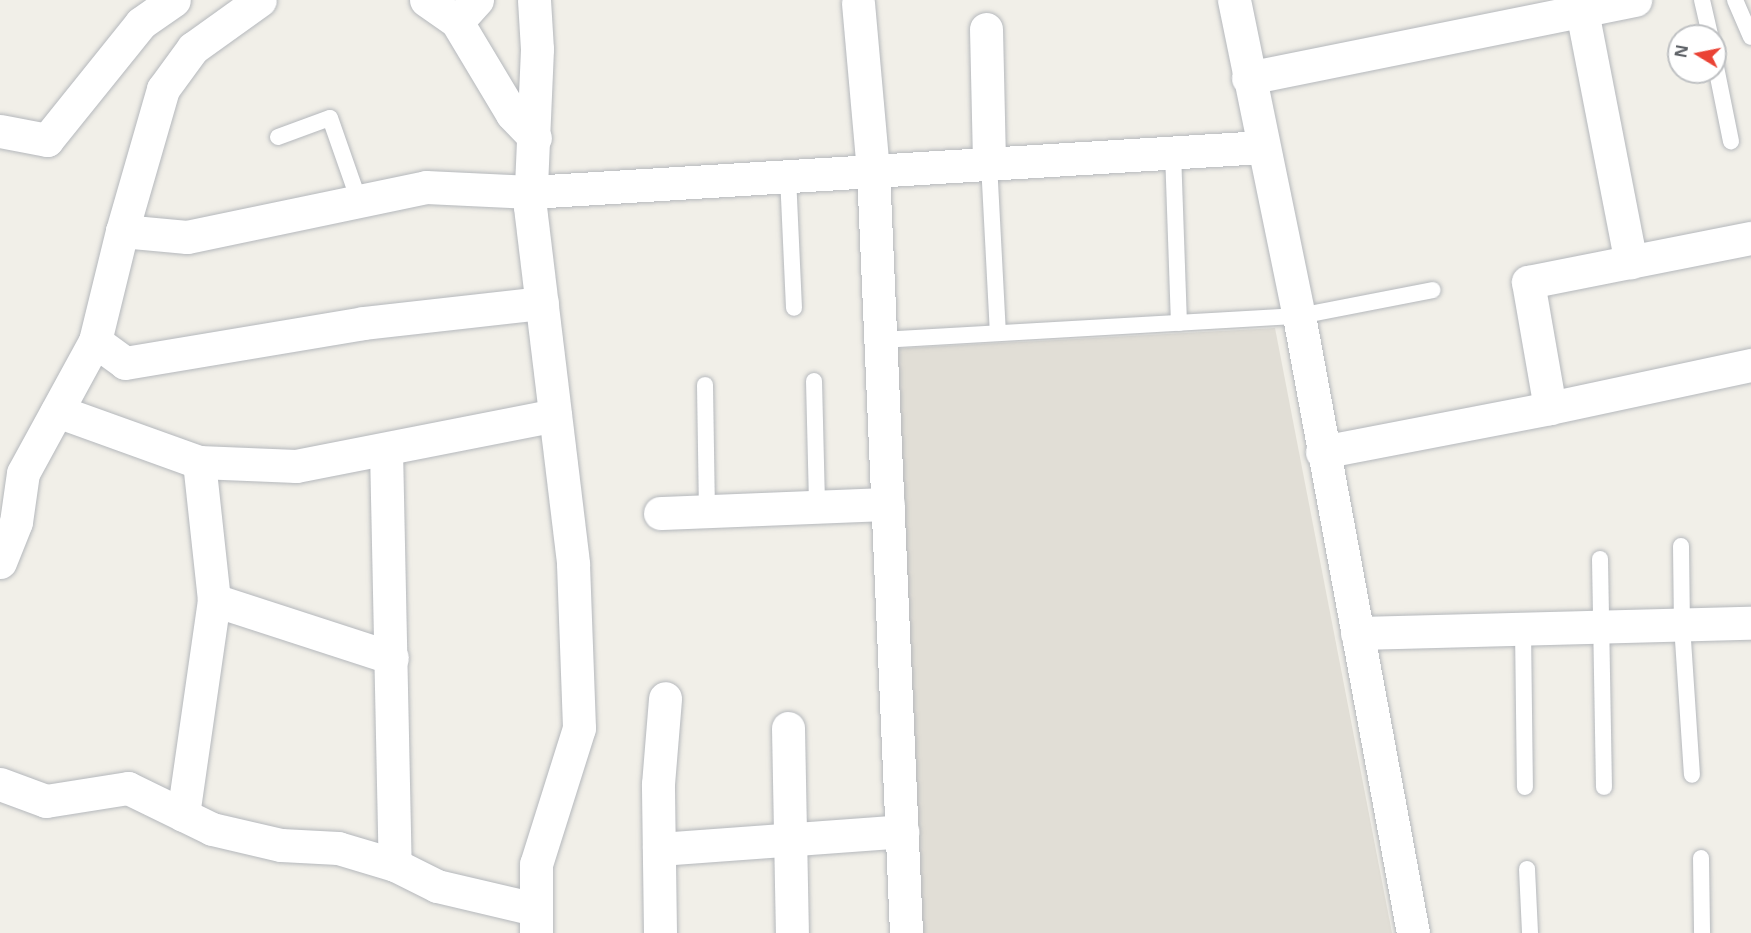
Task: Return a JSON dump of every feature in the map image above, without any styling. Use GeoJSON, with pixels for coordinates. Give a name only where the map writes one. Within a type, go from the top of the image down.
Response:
{"type":"FeatureCollection","features":[{"type":"Feature","properties":{"kind":"street"},"geometry":{"type":"LineString","coordinates":[[0,131],[47,140],[141,23],[174,0]]}},
{"type":"Feature","properties":{"kind":"street"},"geometry":{"type":"LineString","coordinates":[[0,562],[16,522],[23,473],[95,341],[122,231],[163,89],[193,48],[260,0]]}},
{"type":"Feature","properties":{"kind":"street"},"geometry":{"type":"LineString","coordinates":[[426,0],[467,11],[512,114],[535,138]]}},
{"type":"Feature","properties":{"kind":"street"},"geometry":{"type":"LineString","coordinates":[[0,784],[46,801],[128,789],[212,829],[270,843],[338,848],[396,865],[437,886],[535,921],[536,864],[579,728],[573,564],[530,207],[535,138],[537,49],[534,0]]}},
{"type":"Feature","properties":{"kind":"street"},"geometry":{"type":"LineString","coordinates":[[1234,0],[1262,147],[1299,316],[1322,452],[1413,933]]}},
{"type":"Feature","properties":{"kind":"street"},"geometry":{"type":"LineString","coordinates":[[1248,78],[1635,0]]}},
{"type":"Feature","properties":{"kind":"street"},"geometry":{"type":"LineString","coordinates":[[858,3],[873,170],[906,933]]}},
{"type":"Feature","properties":{"kind":"street"},"geometry":{"type":"LineString","coordinates":[[1582,11],[1631,262]]}},
{"type":"Feature","properties":{"kind":"street"},"geometry":{"type":"LineString","coordinates":[[986,29],[989,164]]}},
{"type":"Feature","properties":{"kind":"street"},"geometry":{"type":"LineString","coordinates":[[122,231],[187,237],[426,187],[531,192],[1262,147]]}},
{"type":"Feature","properties":{"kind":"street"},"geometry":{"type":"LineString","coordinates":[[1550,408],[1528,282],[1751,238]]}},
{"type":"Feature","properties":{"kind":"street"},"geometry":{"type":"LineString","coordinates":[[95,341],[125,363],[363,323],[542,303]]}},
{"type":"Feature","properties":{"kind":"street"},"geometry":{"type":"LineString","coordinates":[[1322,452],[1550,408],[1751,365]]}},
{"type":"Feature","properties":{"kind":"street"},"geometry":{"type":"LineString","coordinates":[[57,411],[199,462],[296,466],[555,415]]}},
{"type":"Feature","properties":{"kind":"street"},"geometry":{"type":"LineString","coordinates":[[386,449],[396,865]]}},
{"type":"Feature","properties":{"kind":"street"},"geometry":{"type":"LineString","coordinates":[[183,815],[214,600],[199,462]]}},
{"type":"Feature","properties":{"kind":"street"},"geometry":{"type":"LineString","coordinates":[[660,513],[888,504]]}},
{"type":"Feature","properties":{"kind":"street"},"geometry":{"type":"LineString","coordinates":[[214,600],[392,658]]}},
{"type":"Feature","properties":{"kind":"street"},"geometry":{"type":"LineString","coordinates":[[1357,633],[1751,623]]}},
{"type":"Feature","properties":{"kind":"street"},"geometry":{"type":"LineString","coordinates":[[660,933],[658,784],[665,698]]}},
{"type":"Feature","properties":{"kind":"street"},"geometry":{"type":"LineString","coordinates":[[788,728],[792,933]]}},
{"type":"Feature","properties":{"kind":"street"},"geometry":{"type":"LineString","coordinates":[[659,849],[902,831]]}},
{"type":"Feature","properties":{"kind":"lane"},"geometry":{"type":"LineString","coordinates":[[1702,0],[1707,24]]}},
{"type":"Feature","properties":{"kind":"lane"},"geometry":{"type":"LineString","coordinates":[[1735,0],[1751,37]]}},
{"type":"Feature","properties":{"kind":"lane"},"geometry":{"type":"LineString","coordinates":[[1719,84],[1731,141]]}},
{"type":"Feature","properties":{"kind":"lane"},"geometry":{"type":"LineString","coordinates":[[278,137],[330,118],[359,201]]}},
{"type":"Feature","properties":{"kind":"lane"},"geometry":{"type":"LineString","coordinates":[[1173,152],[1179,323]]}},
{"type":"Feature","properties":{"kind":"lane"},"geometry":{"type":"LineString","coordinates":[[989,164],[998,333]]}},
{"type":"Feature","properties":{"kind":"lane"},"geometry":{"type":"LineString","coordinates":[[788,176],[794,308]]}},
{"type":"Feature","properties":{"kind":"lane"},"geometry":{"type":"LineString","coordinates":[[880,340],[1299,316],[1432,290]]}},
{"type":"Feature","properties":{"kind":"lane"},"geometry":{"type":"LineString","coordinates":[[814,381],[818,507]]}},
{"type":"Feature","properties":{"kind":"lane"},"geometry":{"type":"LineString","coordinates":[[705,385],[707,511]]}},
{"type":"Feature","properties":{"kind":"lane"},"geometry":{"type":"LineString","coordinates":[[1681,546],[1682,625],[1692,775]]}},
{"type":"Feature","properties":{"kind":"lane"},"geometry":{"type":"LineString","coordinates":[[1600,559],[1604,787]]}},
{"type":"Feature","properties":{"kind":"lane"},"geometry":{"type":"LineString","coordinates":[[1523,629],[1525,788]]}},
{"type":"Feature","properties":{"kind":"lane"},"geometry":{"type":"LineString","coordinates":[[1701,858],[1702,933]]}},
{"type":"Feature","properties":{"kind":"lane"},"geometry":{"type":"LineString","coordinates":[[1527,869],[1530,933]]}},
{"type":"Feature","properties":{"kind":"shaded area"},"geometry":{"type":"Polygon","coordinates":[[[1275,328],[1392,933],[918,933],[890,349],[1275,328]]]}}]}
